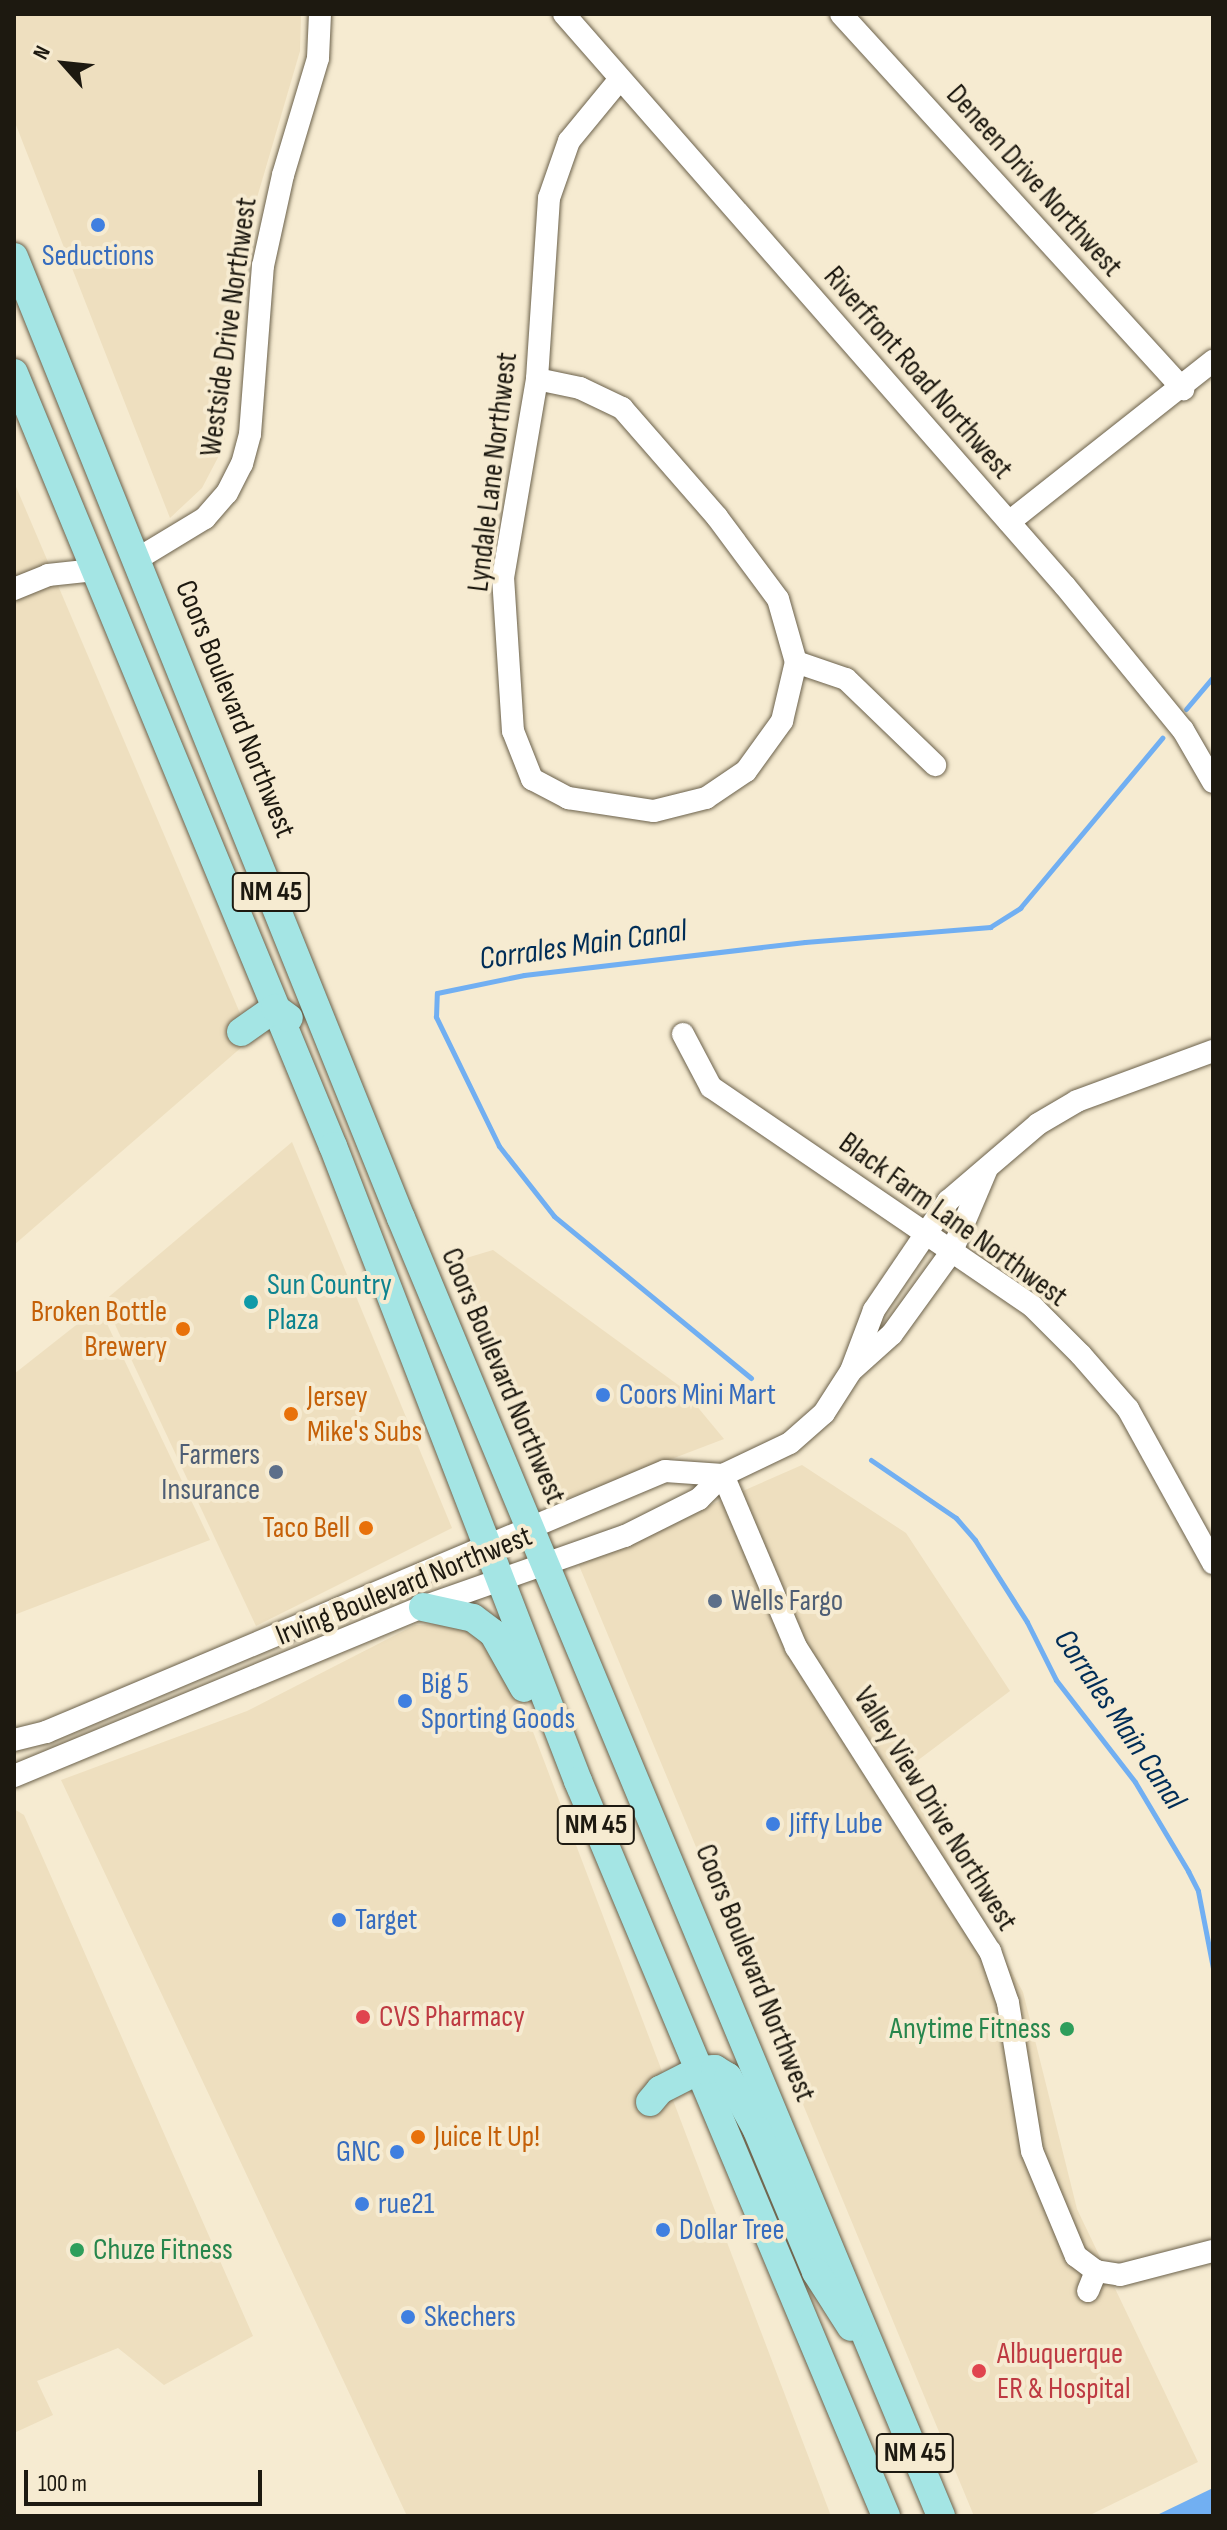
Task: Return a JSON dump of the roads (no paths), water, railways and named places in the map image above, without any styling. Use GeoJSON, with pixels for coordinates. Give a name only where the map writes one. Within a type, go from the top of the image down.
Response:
{"type":"FeatureCollection","features":[{"type":"Feature","properties":{"kind":"main road","name":"Coors Boulevard Northwest"},"geometry":{"type":"LineString","coordinates":[[14,257],[139,558],[375,1152],[941,2516]]}},
{"type":"Feature","properties":{"kind":"main road"},"geometry":{"type":"LineString","coordinates":[[14,350],[95,540],[108,553],[139,558]]}},
{"type":"Feature","properties":{"kind":"main road","name":"NM 45"},"geometry":{"type":"LineString","coordinates":[[14,373],[275,1008],[488,1543],[578,1781],[886,2516]]}},
{"type":"Feature","properties":{"kind":"main road"},"geometry":{"type":"LineString","coordinates":[[95,570],[111,580],[206,799],[241,816]]}},
{"type":"Feature","properties":{"kind":"main road"},"geometry":{"type":"LineString","coordinates":[[241,1032],[275,1008],[290,1018],[334,1107],[375,1152]]}},
{"type":"Feature","properties":{"kind":"main road"},"geometry":{"type":"LineString","coordinates":[[423,1607],[473,1618],[493,1633],[517,1670],[553,1764],[578,1781]]}},
{"type":"Feature","properties":{"kind":"main road"},"geometry":{"type":"LineString","coordinates":[[650,2102],[660,2090],[699,2070],[722,2072],[734,2086],[820,2281],[837,2310],[871,2348]]}},
{"type":"Feature","properties":{"kind":"street","name":"Westside Drive Northwest"},"geometry":{"type":"LineString","coordinates":[[139,558],[205,518],[227,493],[242,464],[250,434],[265,255],[289,152],[315,72],[320,14]]}},
{"type":"Feature","properties":{"kind":"street","name":"Riverfront Road Northwest"},"geometry":{"type":"LineString","coordinates":[[564,14],[1009,522],[1183,730],[1213,782]]}},
{"type":"Feature","properties":{"kind":"street","name":"Deneen Drive Northwest"},"geometry":{"type":"LineString","coordinates":[[841,14],[1183,389]]}},
{"type":"Feature","properties":{"kind":"street","name":"Lyndale Lane Northwest"},"geometry":{"type":"LineString","coordinates":[[620,79],[569,141],[549,198],[537,379],[503,577],[513,731],[532,779],[568,798],[654,811],[706,798],[746,771],[782,721],[796,662]]}},
{"type":"Feature","properties":{"kind":"street"},"geometry":{"type":"LineString","coordinates":[[1009,522],[1183,389],[1213,361]]}},
{"type":"Feature","properties":{"kind":"street"},"geometry":{"type":"LineString","coordinates":[[537,379],[580,388],[622,408],[717,517],[778,599],[796,662],[846,679],[935,765]]}},
{"type":"Feature","properties":{"kind":"street"},"geometry":{"type":"LineString","coordinates":[[14,589],[48,575],[95,570]]}},
{"type":"Feature","properties":{"kind":"street","name":"Black Farm Lane Northwest"},"geometry":{"type":"LineString","coordinates":[[683,1034],[711,1087],[1032,1306],[1128,1409],[1213,1563]]}},
{"type":"Feature","properties":{"kind":"street"},"geometry":{"type":"LineString","coordinates":[[723,1475],[802,1435],[824,1413],[851,1371],[874,1310],[923,1230],[988,1166],[1038,1124],[1077,1101],[1213,1051]]}},
{"type":"Feature","properties":{"kind":"street"},"geometry":{"type":"LineString","coordinates":[[851,1371],[892,1334],[952,1251],[988,1166]]}},
{"type":"Feature","properties":{"kind":"street","name":"Irving Boulevard Northwest"},"geometry":{"type":"LineString","coordinates":[[14,1740],[46,1732],[488,1543],[665,1471],[723,1475]]}},
{"type":"Feature","properties":{"kind":"street","name":"Irving Boulevard Northwest"},"geometry":{"type":"LineString","coordinates":[[14,1776],[499,1577],[545,1560],[585,1553],[699,1499],[723,1475]]}},
{"type":"Feature","properties":{"kind":"street","name":"Valley View Drive Northwest"},"geometry":{"type":"LineString","coordinates":[[723,1475],[796,1647],[990,1951],[1008,2003],[1023,2115],[1038,2168],[1070,2246],[1092,2281],[1133,2275],[1213,2251]]}},
{"type":"Feature","properties":{"kind":"water"},"geometry":{"type":"Polygon","coordinates":[[[1213,2488],[1213,2516],[1155,2516],[1213,2488]]]}},
{"type":"Feature","properties":{"kind":"waterway","name":"Corrales Main Canal"},"geometry":{"type":"LineString","coordinates":[[1186,709],[1213,677]]}},
{"type":"Feature","properties":{"kind":"waterway","name":"Corrales Main Canal"},"geometry":{"type":"LineString","coordinates":[[751,1378],[554,1216],[499,1146],[436,1017],[437,993],[524,975],[805,942],[990,927],[1020,908],[1162,738]]}},
{"type":"Feature","properties":{"kind":"waterway","name":"Corrales Main Canal"},"geometry":{"type":"LineString","coordinates":[[871,1460],[956,1518],[975,1540],[1027,1622],[1056,1680],[1135,1782],[1188,1871],[1198,1891],[1213,1968]]}},
{"type":"Feature","properties":{"kind":"place","name":"Seductions"},"geometry":{"type":"Point","coordinates":[98,225]}},
{"type":"Feature","properties":{"kind":"place","name":"Sun Country Plaza"},"geometry":{"type":"Point","coordinates":[251,1302]}},
{"type":"Feature","properties":{"kind":"place","name":"Broken Bottle Brewery"},"geometry":{"type":"Point","coordinates":[183,1329]}},
{"type":"Feature","properties":{"kind":"place","name":"Coors Mini Mart"},"geometry":{"type":"Point","coordinates":[603,1395]}},
{"type":"Feature","properties":{"kind":"place","name":"Jersey Mike's Subs"},"geometry":{"type":"Point","coordinates":[291,1414]}},
{"type":"Feature","properties":{"kind":"place","name":"Farmers Insurance"},"geometry":{"type":"Point","coordinates":[276,1472]}},
{"type":"Feature","properties":{"kind":"place","name":"Taco Bell"},"geometry":{"type":"Point","coordinates":[366,1528]}},
{"type":"Feature","properties":{"kind":"place","name":"Wells Fargo"},"geometry":{"type":"Point","coordinates":[715,1601]}},
{"type":"Feature","properties":{"kind":"place","name":"Big 5 Sporting Goods"},"geometry":{"type":"Point","coordinates":[405,1701]}},
{"type":"Feature","properties":{"kind":"place","name":"Jiffy Lube"},"geometry":{"type":"Point","coordinates":[773,1824]}},
{"type":"Feature","properties":{"kind":"place","name":"Target"},"geometry":{"type":"Point","coordinates":[339,1920]}},
{"type":"Feature","properties":{"kind":"place","name":"CVS Pharmacy"},"geometry":{"type":"Point","coordinates":[363,2017]}},
{"type":"Feature","properties":{"kind":"place","name":"Anytime Fitness"},"geometry":{"type":"Point","coordinates":[1067,2029]}},
{"type":"Feature","properties":{"kind":"place","name":"Juice It Up!"},"geometry":{"type":"Point","coordinates":[418,2137]}},
{"type":"Feature","properties":{"kind":"place","name":"GNC"},"geometry":{"type":"Point","coordinates":[397,2152]}},
{"type":"Feature","properties":{"kind":"place","name":"rue21"},"geometry":{"type":"Point","coordinates":[362,2204]}},
{"type":"Feature","properties":{"kind":"place","name":"Dollar Tree"},"geometry":{"type":"Point","coordinates":[663,2230]}},
{"type":"Feature","properties":{"kind":"place","name":"Chuze Fitness"},"geometry":{"type":"Point","coordinates":[77,2250]}},
{"type":"Feature","properties":{"kind":"place","name":"Skechers"},"geometry":{"type":"Point","coordinates":[408,2317]}},
{"type":"Feature","properties":{"kind":"place","name":"Albuquerque ER & Hospital"},"geometry":{"type":"Point","coordinates":[979,2371]}}]}
